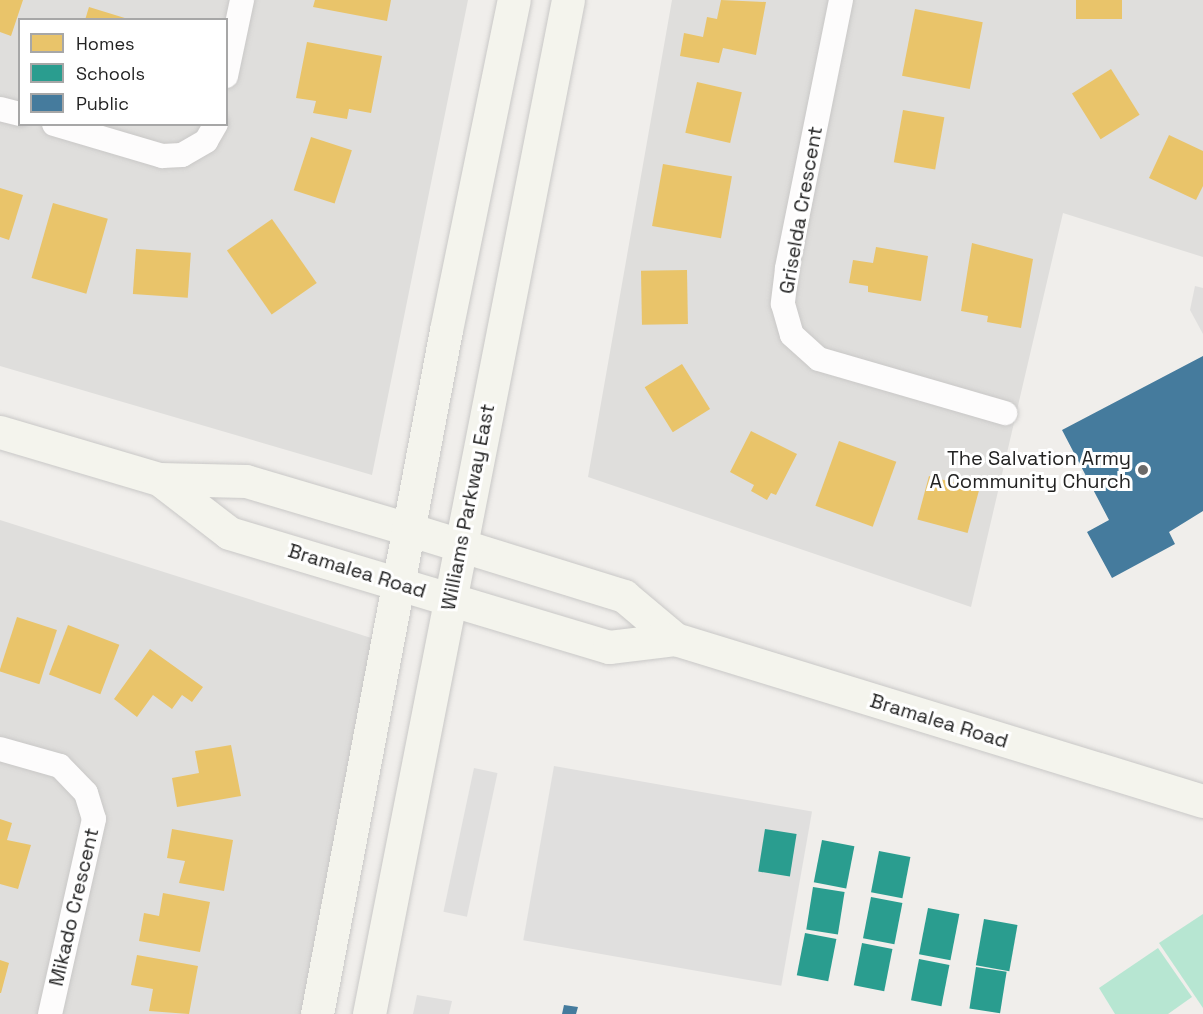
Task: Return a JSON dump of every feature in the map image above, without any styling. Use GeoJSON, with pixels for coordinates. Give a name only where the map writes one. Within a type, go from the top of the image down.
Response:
{"type":"FeatureCollection","features":[{"type":"Feature","properties":{"kind":"main road"},"geometry":{"type":"LineString","coordinates":[[317,1014],[408,530],[514,0]]}},
{"type":"Feature","properties":{"kind":"main road","name":"Williams Parkway East"},"geometry":{"type":"LineString","coordinates":[[369,1014],[568,0]]}},
{"type":"Feature","properties":{"kind":"main road","name":"Bramalea Road"},"geometry":{"type":"LineString","coordinates":[[0,432],[159,479],[246,481],[624,596],[675,639],[1203,801]]}},
{"type":"Feature","properties":{"kind":"main road","name":"Bramalea Road"},"geometry":{"type":"LineString","coordinates":[[159,479],[229,532],[609,647],[675,639]]}},
{"type":"Feature","properties":{"kind":"street"},"geometry":{"type":"LineString","coordinates":[[228,66],[242,0]]}},
{"type":"Feature","properties":{"kind":"street","name":"Griselda Crescent"},"geometry":{"type":"LineString","coordinates":[[841,0],[787,269],[783,304],[792,335],[819,359],[1005,413]]}},
{"type":"Feature","properties":{"kind":"street"},"geometry":{"type":"LineString","coordinates":[[0,109],[18,114]]}},
{"type":"Feature","properties":{"kind":"street"},"geometry":{"type":"LineString","coordinates":[[61,126],[162,156],[182,154],[207,141],[215,126]]}},
{"type":"Feature","properties":{"kind":"street","name":"Mikado Crescent"},"geometry":{"type":"LineString","coordinates":[[0,749],[66,771],[86,793],[94,819],[50,1014]]}},
{"type":"Feature","properties":{"kind":"shaded area"},"geometry":{"type":"Polygon","coordinates":[[[0,0],[468,0],[372,475],[0,366],[0,0]]]}},
{"type":"Feature","properties":{"kind":"shaded area"},"geometry":{"type":"Polygon","coordinates":[[[672,0],[1203,0],[1203,257],[1063,213],[971,607],[588,477],[672,0]]]}},
{"type":"Feature","properties":{"kind":"shaded area"},"geometry":{"type":"Polygon","coordinates":[[[1195,286],[1203,288],[1203,334],[1190,310],[1195,286]]]}},
{"type":"Feature","properties":{"kind":"shaded area"},"geometry":{"type":"Polygon","coordinates":[[[0,520],[387,643],[304,1014],[0,1014],[0,520]]]}},
{"type":"Feature","properties":{"kind":"shaded area"},"geometry":{"type":"Polygon","coordinates":[[[554,766],[812,811],[781,986],[523,940],[554,766]]]}},
{"type":"Feature","properties":{"kind":"shaded area"},"geometry":{"type":"Polygon","coordinates":[[[474,768],[497,773],[467,917],[443,912],[474,768]]]}},
{"type":"Feature","properties":{"kind":"shaded area"},"geometry":{"type":"Polygon","coordinates":[[[417,995],[452,1001],[449,1014],[413,1014],[417,995]]]}},
{"type":"Feature","properties":{"kind":"green space"},"geometry":{"type":"Polygon","coordinates":[[[1203,914],[1203,1008],[1159,943],[1203,914]]]}},
{"type":"Feature","properties":{"kind":"green space"},"geometry":{"type":"Polygon","coordinates":[[[1158,948],[1192,997],[1168,1014],[1115,1014],[1099,988],[1158,948]]]}},
{"type":"Feature","properties":{"kind":"building: Homes"},"geometry":{"type":"Polygon","coordinates":[[[0,0],[23,0],[11,36],[0,32],[0,0]]]}},
{"type":"Feature","properties":{"kind":"building: Homes"},"geometry":{"type":"Polygon","coordinates":[[[315,0],[391,0],[387,21],[313,7],[315,0]]]}},
{"type":"Feature","properties":{"kind":"building: Homes"},"geometry":{"type":"Polygon","coordinates":[[[721,0],[766,2],[756,55],[723,48],[719,63],[680,56],[684,33],[703,37],[707,17],[717,19],[721,0]]]}},
{"type":"Feature","properties":{"kind":"building: Homes"},"geometry":{"type":"Polygon","coordinates":[[[1076,0],[1122,0],[1122,19],[1076,19],[1076,0]]]}},
{"type":"Feature","properties":{"kind":"building: Homes"},"geometry":{"type":"Polygon","coordinates":[[[89,7],[125,18],[86,18],[89,7]]]}},
{"type":"Feature","properties":{"kind":"building: Homes"},"geometry":{"type":"Polygon","coordinates":[[[915,9],[983,22],[970,89],[902,76],[915,9]]]}},
{"type":"Feature","properties":{"kind":"building: Homes"},"geometry":{"type":"Polygon","coordinates":[[[307,42],[382,56],[371,113],[349,109],[347,119],[313,113],[316,101],[296,98],[307,42]]]}},
{"type":"Feature","properties":{"kind":"building: Homes"},"geometry":{"type":"Polygon","coordinates":[[[1111,69],[1140,115],[1101,139],[1072,93],[1111,69]]]}},
{"type":"Feature","properties":{"kind":"building: Homes"},"geometry":{"type":"Polygon","coordinates":[[[697,82],[742,92],[730,143],[685,133],[697,82]]]}},
{"type":"Feature","properties":{"kind":"building: Homes"},"geometry":{"type":"Polygon","coordinates":[[[903,110],[944,117],[935,169],[894,162],[903,110]]]}},
{"type":"Feature","properties":{"kind":"building: Homes"},"geometry":{"type":"Polygon","coordinates":[[[1169,135],[1203,151],[1203,186],[1196,200],[1149,178],[1169,135]]]}},
{"type":"Feature","properties":{"kind":"building: Homes"},"geometry":{"type":"Polygon","coordinates":[[[311,137],[352,150],[335,204],[294,190],[311,137]]]}},
{"type":"Feature","properties":{"kind":"building: Homes"},"geometry":{"type":"Polygon","coordinates":[[[663,164],[732,176],[721,238],[652,226],[663,164]]]}},
{"type":"Feature","properties":{"kind":"building: Homes"},"geometry":{"type":"Polygon","coordinates":[[[0,188],[23,195],[9,240],[0,237],[0,188]]]}},
{"type":"Feature","properties":{"kind":"building: Homes"},"geometry":{"type":"Polygon","coordinates":[[[53,203],[108,219],[86,294],[32,278],[53,203]]]}},
{"type":"Feature","properties":{"kind":"building: Homes"},"geometry":{"type":"Polygon","coordinates":[[[272,219],[317,283],[272,314],[227,251],[272,219]]]}},
{"type":"Feature","properties":{"kind":"building: Homes"},"geometry":{"type":"Polygon","coordinates":[[[972,243],[1033,259],[1021,328],[987,322],[988,316],[961,311],[972,243]]]}},
{"type":"Feature","properties":{"kind":"building: Homes"},"geometry":{"type":"Polygon","coordinates":[[[876,247],[928,256],[921,301],[868,292],[868,286],[849,283],[853,260],[873,263],[876,247]]]}},
{"type":"Feature","properties":{"kind":"building: Homes"},"geometry":{"type":"Polygon","coordinates":[[[136,249],[191,253],[188,298],[133,294],[136,249]]]}},
{"type":"Feature","properties":{"kind":"building: Homes"},"geometry":{"type":"Polygon","coordinates":[[[687,270],[688,324],[642,325],[641,271],[687,270]]]}},
{"type":"Feature","properties":{"kind":"building: Homes"},"geometry":{"type":"Polygon","coordinates":[[[682,364],[710,409],[673,432],[645,387],[682,364]]]}},
{"type":"Feature","properties":{"kind":"building: Homes"},"geometry":{"type":"Polygon","coordinates":[[[751,431],[797,454],[776,495],[771,493],[767,500],[751,491],[754,485],[730,472],[751,431]]]}},
{"type":"Feature","properties":{"kind":"building: Homes"},"geometry":{"type":"Polygon","coordinates":[[[839,441],[896,462],[873,527],[815,506],[839,441]]]}},
{"type":"Feature","properties":{"kind":"building: Homes"},"geometry":{"type":"Polygon","coordinates":[[[929,476],[979,489],[968,533],[917,519],[929,476]]]}},
{"type":"Feature","properties":{"kind":"building: Homes"},"geometry":{"type":"Polygon","coordinates":[[[17,617],[57,630],[39,684],[0,671],[17,617]]]}},
{"type":"Feature","properties":{"kind":"building: Homes"},"geometry":{"type":"Polygon","coordinates":[[[68,625],[119,645],[100,694],[49,674],[68,625]]]}},
{"type":"Feature","properties":{"kind":"building: Homes"},"geometry":{"type":"Polygon","coordinates":[[[150,649],[203,687],[192,702],[182,695],[172,709],[153,695],[137,717],[114,699],[150,649]]]}},
{"type":"Feature","properties":{"kind":"building: Homes"},"geometry":{"type":"Polygon","coordinates":[[[231,745],[241,796],[177,807],[172,778],[199,773],[195,751],[231,745]]]}},
{"type":"Feature","properties":{"kind":"building: Homes"},"geometry":{"type":"Polygon","coordinates":[[[0,819],[12,823],[7,840],[31,845],[18,889],[0,884],[0,819]]]}},
{"type":"Feature","properties":{"kind":"building: Homes"},"geometry":{"type":"Polygon","coordinates":[[[172,829],[233,840],[224,891],[179,883],[185,861],[167,858],[172,829]]]}},
{"type":"Feature","properties":{"kind":"building: Homes"},"geometry":{"type":"Polygon","coordinates":[[[163,893],[210,902],[200,952],[139,941],[144,913],[159,916],[163,893]]]}},
{"type":"Feature","properties":{"kind":"building: Homes"},"geometry":{"type":"Polygon","coordinates":[[[137,955],[198,966],[189,1014],[149,1011],[153,989],[131,985],[137,955]]]}},
{"type":"Feature","properties":{"kind":"building: Homes"},"geometry":{"type":"Polygon","coordinates":[[[0,960],[9,963],[1,993],[0,993],[0,960]]]}},
{"type":"Feature","properties":{"kind":"building: Schools"},"geometry":{"type":"Polygon","coordinates":[[[765,829],[797,834],[790,876],[758,871],[765,829]]]}},
{"type":"Feature","properties":{"kind":"building: Schools"},"geometry":{"type":"Polygon","coordinates":[[[822,840],[854,846],[846,889],[814,882],[822,840]]]}},
{"type":"Feature","properties":{"kind":"building: Schools"},"geometry":{"type":"Polygon","coordinates":[[[879,851],[910,857],[902,898],[871,892],[879,851]]]}},
{"type":"Feature","properties":{"kind":"building: Schools"},"geometry":{"type":"Polygon","coordinates":[[[813,887],[845,892],[838,934],[806,929],[813,887]]]}},
{"type":"Feature","properties":{"kind":"building: Schools"},"geometry":{"type":"Polygon","coordinates":[[[871,897],[902,903],[894,944],[863,938],[871,897]]]}},
{"type":"Feature","properties":{"kind":"building: Schools"},"geometry":{"type":"Polygon","coordinates":[[[928,908],[959,914],[950,960],[919,954],[928,908]]]}},
{"type":"Feature","properties":{"kind":"building: Schools"},"geometry":{"type":"Polygon","coordinates":[[[984,919],[1017,925],[1009,971],[976,965],[984,919]]]}},
{"type":"Feature","properties":{"kind":"building: Schools"},"geometry":{"type":"Polygon","coordinates":[[[805,933],[836,939],[828,981],[797,975],[805,933]]]}},
{"type":"Feature","properties":{"kind":"building: Schools"},"geometry":{"type":"Polygon","coordinates":[[[862,943],[892,949],[884,991],[854,985],[862,943]]]}},
{"type":"Feature","properties":{"kind":"building: Schools"},"geometry":{"type":"Polygon","coordinates":[[[919,959],[949,965],[941,1006],[911,1000],[919,959]]]}},
{"type":"Feature","properties":{"kind":"building: Schools"},"geometry":{"type":"Polygon","coordinates":[[[976,967],[1007,972],[1000,1013],[969,1008],[976,967]]]}},
{"type":"Feature","properties":{"kind":"building: Public","name":"The Salvation Army A Community Church"},"geometry":{"type":"Polygon","coordinates":[[[1203,356],[1203,511],[1169,532],[1175,544],[1112,578],[1087,532],[1109,520],[1062,430],[1203,356]]]}},
{"type":"Feature","properties":{"kind":"building: Public"},"geometry":{"type":"Polygon","coordinates":[[[564,1005],[578,1007],[576,1014],[562,1014],[564,1005]]]}},
{"type":"Feature","properties":{"kind":"place","name":"The Salvation Army A Community Church"},"geometry":{"type":"Point","coordinates":[1143,470]}}]}
